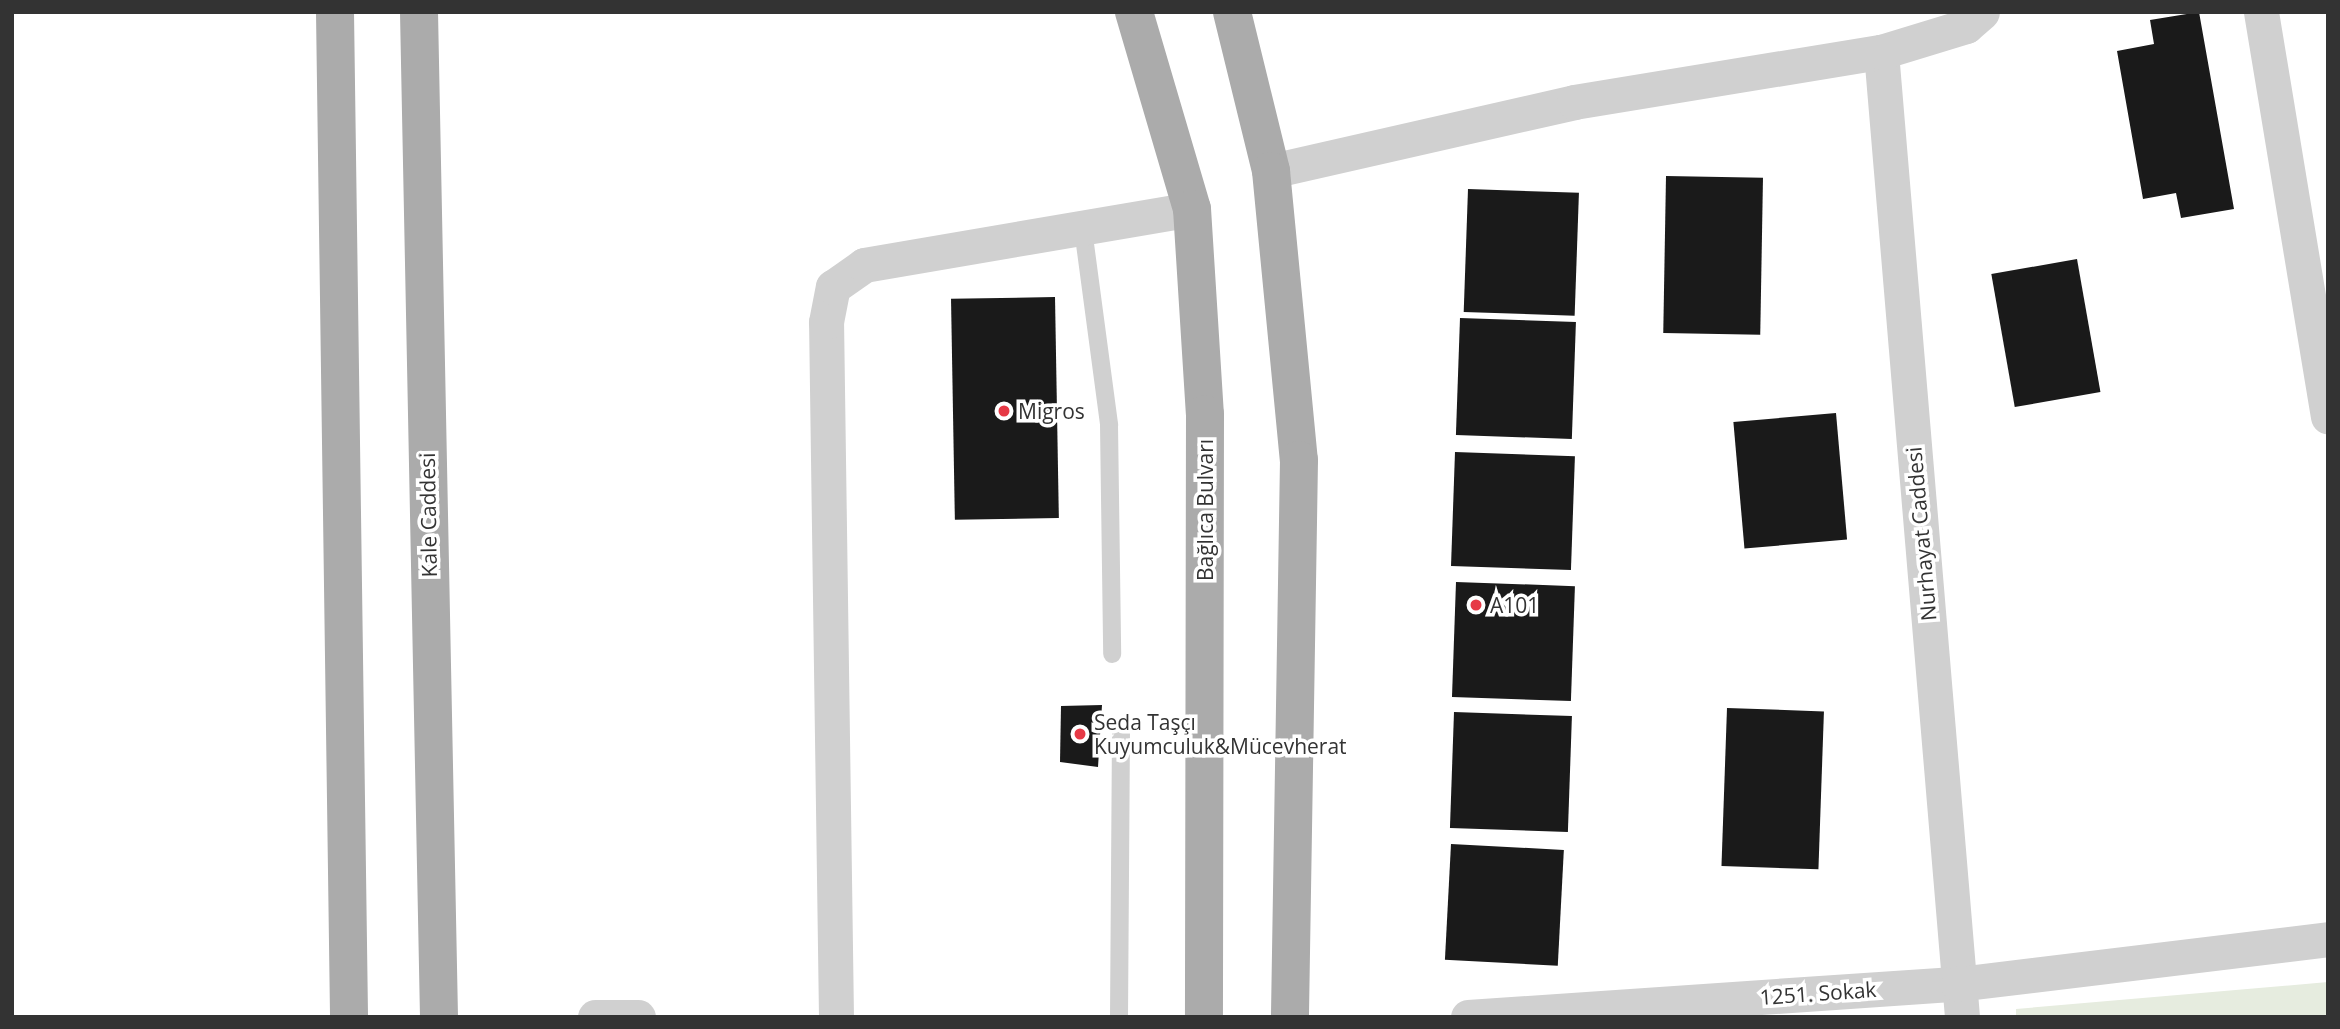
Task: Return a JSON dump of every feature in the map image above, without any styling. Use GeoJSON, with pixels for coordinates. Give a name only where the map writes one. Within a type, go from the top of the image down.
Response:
{"type":"FeatureCollection","features":[{"type":"Feature","properties":{"kind":"main road"},"geometry":{"type":"LineString","coordinates":[[335,12],[349,1017]]}},
{"type":"Feature","properties":{"kind":"main road","name":"Kale Caddesi"},"geometry":{"type":"LineString","coordinates":[[419,12],[439,1017]]}},
{"type":"Feature","properties":{"kind":"main road","name":"Bağlıca Bulvarı"},"geometry":{"type":"LineString","coordinates":[[1134,12],[1192,209],[1205,414],[1204,1017]]}},
{"type":"Feature","properties":{"kind":"main road"},"geometry":{"type":"LineString","coordinates":[[1232,12],[1270,172],[1299,460],[1290,1017]]}},
{"type":"Feature","properties":{"kind":"street"},"geometry":{"type":"LineString","coordinates":[[1270,172],[1574,102],[1881,52],[1966,26],[1982,12]]}},
{"type":"Feature","properties":{"kind":"street"},"geometry":{"type":"LineString","coordinates":[[2261,12],[2328,416]]}},
{"type":"Feature","properties":{"kind":"street","name":"Nurhayat Caddesi"},"geometry":{"type":"LineString","coordinates":[[1881,52],[1960,1000]]}},
{"type":"Feature","properties":{"kind":"street"},"geometry":{"type":"LineString","coordinates":[[836,1017],[827,302],[833,287],[864,265],[1192,209]]}},
{"type":"Feature","properties":{"kind":"street","name":"1251. Sokak"},"geometry":{"type":"LineString","coordinates":[[1468,1017],[1960,1000],[2328,939]]}},
{"type":"Feature","properties":{"kind":"street"},"geometry":{"type":"LineString","coordinates":[[595,1017],[638,1017]]}},
{"type":"Feature","properties":{"kind":"lane"},"geometry":{"type":"LineString","coordinates":[[1083,229],[1109,425],[1112,653]]}},
{"type":"Feature","properties":{"kind":"lane"},"geometry":{"type":"LineString","coordinates":[[1119,1017],[1121,732]]}},
{"type":"Feature","properties":{"kind":"shaded area"},"geometry":{"type":"Polygon","coordinates":[[[2328,982],[2328,1017],[2016,1017],[2016,1009],[2328,982]]]}},
{"type":"Feature","properties":{"kind":"building"},"geometry":{"type":"Polygon","coordinates":[[[2199,12],[2234,209],[2181,218],[2176,193],[2143,199],[2117,51],[2154,44],[2150,20],[2199,12]]]}},
{"type":"Feature","properties":{"kind":"building"},"geometry":{"type":"Polygon","coordinates":[[[1666,176],[1763,178],[1760,335],[1663,333],[1666,176]]]}},
{"type":"Feature","properties":{"kind":"building"},"geometry":{"type":"Polygon","coordinates":[[[1468,189],[1579,193],[1575,316],[1464,312],[1468,189]]]}},
{"type":"Feature","properties":{"kind":"building"},"geometry":{"type":"Polygon","coordinates":[[[2077,259],[2100,392],[2015,407],[1991,274],[2077,259]]]}},
{"type":"Feature","properties":{"kind":"building","name":"Migros"},"geometry":{"type":"Polygon","coordinates":[[[1055,297],[1059,518],[955,520],[951,299],[1055,297]]]}},
{"type":"Feature","properties":{"kind":"building"},"geometry":{"type":"Polygon","coordinates":[[[1460,318],[1576,322],[1572,439],[1456,435],[1460,318]]]}},
{"type":"Feature","properties":{"kind":"building"},"geometry":{"type":"Polygon","coordinates":[[[1836,413],[1847,540],[1744,548],[1733,422],[1836,413]]]}},
{"type":"Feature","properties":{"kind":"building"},"geometry":{"type":"Polygon","coordinates":[[[1455,452],[1575,456],[1571,570],[1451,566],[1455,452]]]}},
{"type":"Feature","properties":{"kind":"building"},"geometry":{"type":"Polygon","coordinates":[[[1456,582],[1575,586],[1571,701],[1452,697],[1456,582]]]}},
{"type":"Feature","properties":{"kind":"building","name":"Seda Taşçı Kuyumculuk&Mücevherat"},"geometry":{"type":"Polygon","coordinates":[[[1102,705],[1098,767],[1060,762],[1061,706],[1102,705]]]}},
{"type":"Feature","properties":{"kind":"building"},"geometry":{"type":"Polygon","coordinates":[[[1727,708],[1824,711],[1818,869],[1721,866],[1727,708]]]}},
{"type":"Feature","properties":{"kind":"building"},"geometry":{"type":"Polygon","coordinates":[[[1454,712],[1572,716],[1568,832],[1450,828],[1454,712]]]}},
{"type":"Feature","properties":{"kind":"building"},"geometry":{"type":"Polygon","coordinates":[[[1451,844],[1564,850],[1558,966],[1445,960],[1451,844]]]}},
{"type":"Feature","properties":{"kind":"place","name":"Migros"},"geometry":{"type":"Point","coordinates":[1004,411]}},
{"type":"Feature","properties":{"kind":"place","name":"A101"},"geometry":{"type":"Point","coordinates":[1476,605]}},
{"type":"Feature","properties":{"kind":"place","name":"Seda Taşçı Kuyumculuk&Mücevherat"},"geometry":{"type":"Point","coordinates":[1080,734]}}]}
